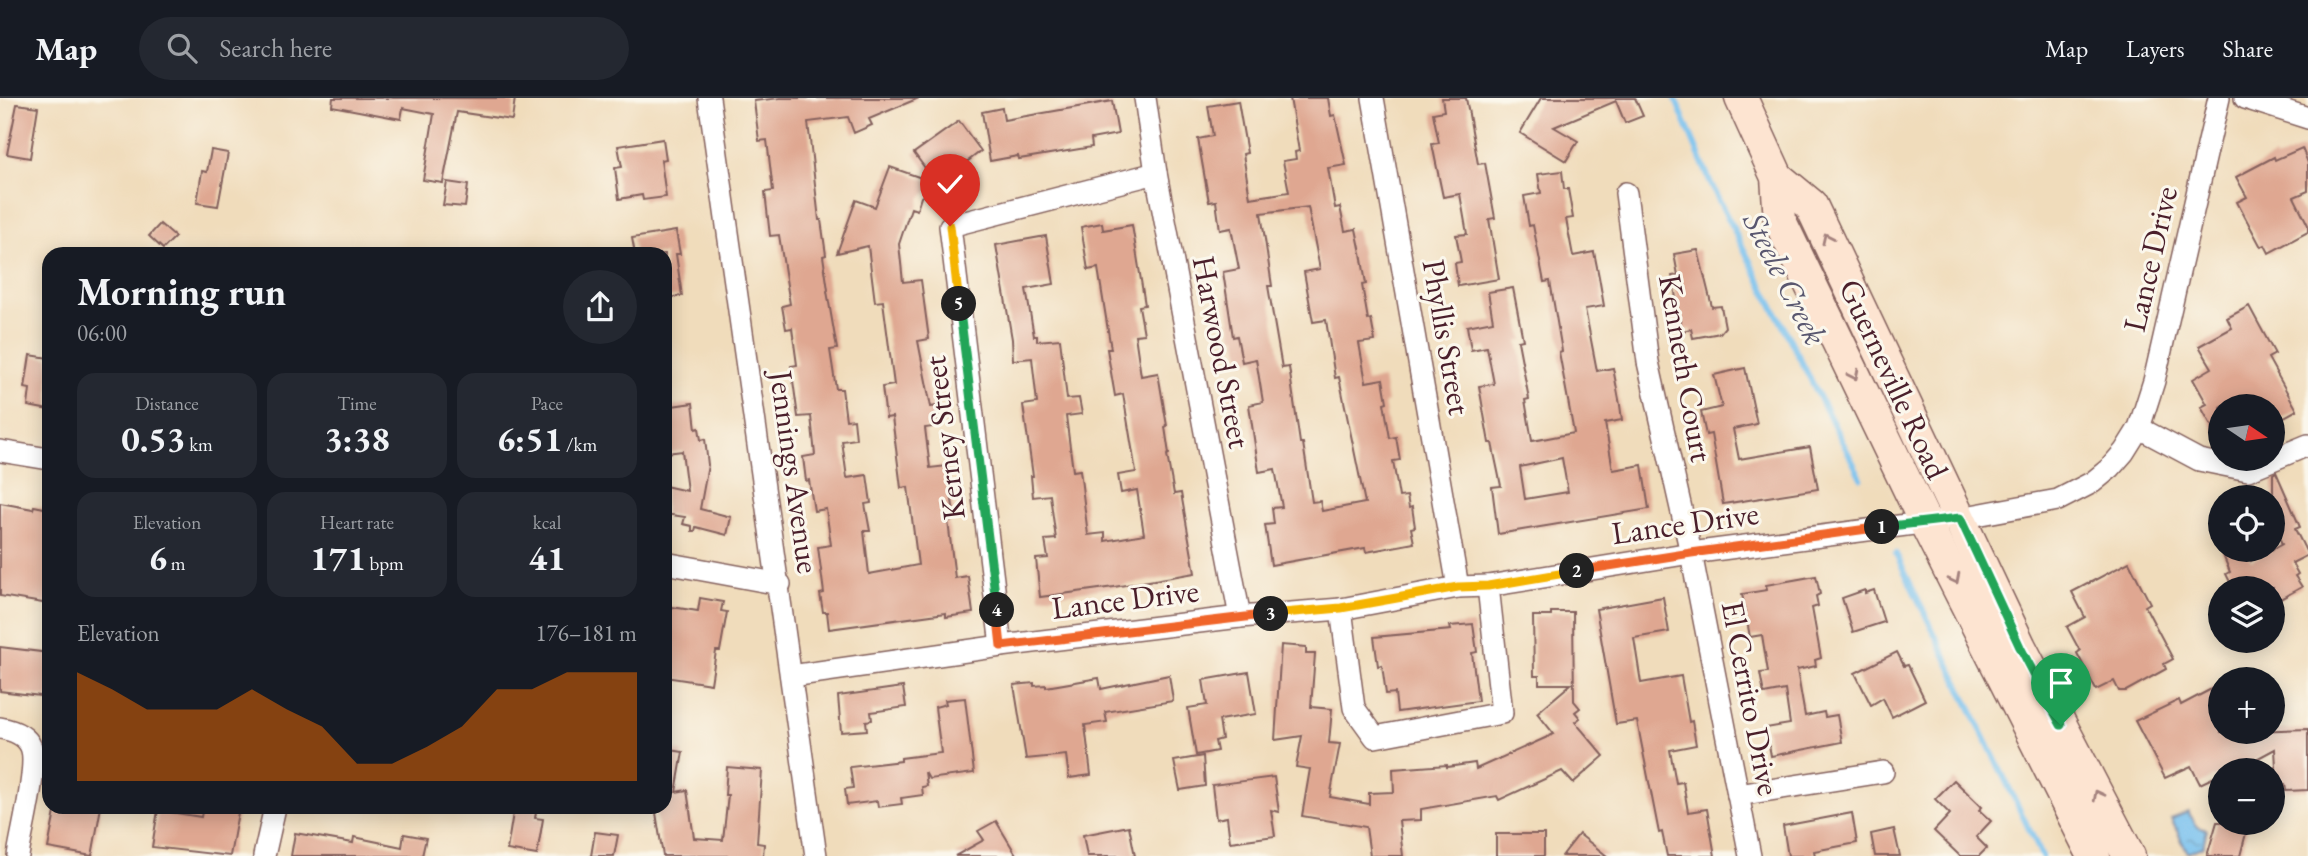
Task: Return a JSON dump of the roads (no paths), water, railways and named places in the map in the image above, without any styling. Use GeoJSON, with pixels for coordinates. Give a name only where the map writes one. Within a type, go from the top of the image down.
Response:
{"type":"FeatureCollection","features":[{"type":"Feature","properties":{"kind":"main road","name":"Guerneville Road"},"geometry":{"type":"LineString","coordinates":[[1741,98],[1777,177],[1780,222],[1926,522],[2094,856]]}},
{"type":"Feature","properties":{"kind":"main road","name":"Guerneville Road"},"geometry":{"type":"LineString","coordinates":[[1777,177],[1811,205],[2020,647],[2129,856]]}},
{"type":"Feature","properties":{"kind":"street","name":"Jennings Avenue"},"geometry":{"type":"LineString","coordinates":[[709,98],[780,584],[816,856]]}},
{"type":"Feature","properties":{"kind":"street","name":"Harwood Street"},"geometry":{"type":"LineString","coordinates":[[1145,98],[1156,173],[1240,617]]}},
{"type":"Feature","properties":{"kind":"street","name":"Phyllis Street"},"geometry":{"type":"LineString","coordinates":[[1373,98],[1458,587]]}},
{"type":"Feature","properties":{"kind":"street","name":"Lance Drive"},"geometry":{"type":"LineString","coordinates":[[791,676],[1001,646],[1240,617],[1341,608],[1458,587],[1488,586],[1691,553],[1960,518],[2058,500],[2076,493],[2110,468],[2139,428],[2154,381],[2220,98]]}},
{"type":"Feature","properties":{"kind":"street"},"geometry":{"type":"LineString","coordinates":[[2245,98],[2308,118]]}},
{"type":"Feature","properties":{"kind":"street","name":"Kerney Street"},"geometry":{"type":"LineString","coordinates":[[1001,646],[950,226],[1156,173]]}},
{"type":"Feature","properties":{"kind":"street","name":"Kenneth Court"},"geometry":{"type":"LineString","coordinates":[[1626,193],[1648,362],[1691,553]]}},
{"type":"Feature","properties":{"kind":"street"},"geometry":{"type":"LineString","coordinates":[[2139,428],[2199,460],[2248,470],[2308,444]]}},
{"type":"Feature","properties":{"kind":"street"},"geometry":{"type":"LineString","coordinates":[[0,451],[42,458]]}},
{"type":"Feature","properties":{"kind":"street","name":"El Cerrito Drive"},"geometry":{"type":"LineString","coordinates":[[1691,553],[1750,856]]}},
{"type":"Feature","properties":{"kind":"street"},"geometry":{"type":"LineString","coordinates":[[672,564],[780,584]]}},
{"type":"Feature","properties":{"kind":"street"},"geometry":{"type":"LineString","coordinates":[[1341,608],[1354,708],[1375,737],[1502,713],[1488,586]]}},
{"type":"Feature","properties":{"kind":"street"},"geometry":{"type":"LineString","coordinates":[[0,728],[23,736],[31,747],[34,763],[18,856]]}},
{"type":"Feature","properties":{"kind":"street"},"geometry":{"type":"LineString","coordinates":[[1738,795],[1883,772]]}},
{"type":"Feature","properties":{"kind":"street"},"geometry":{"type":"LineString","coordinates":[[264,856],[273,814]]}},
{"type":"Feature","properties":{"kind":"water"},"geometry":{"type":"Polygon","coordinates":[[[2188,812],[2198,827],[2207,830],[2203,846],[2188,853],[2171,819],[2188,812]]]}},
{"type":"Feature","properties":{"kind":"waterway","name":"Steele Creek"},"geometry":{"type":"LineString","coordinates":[[1675,98],[1715,193],[1861,478]]}},
{"type":"Feature","properties":{"kind":"waterway","name":"Steele Creek"},"geometry":{"type":"LineString","coordinates":[[1896,554],[2042,856]]}}]}
